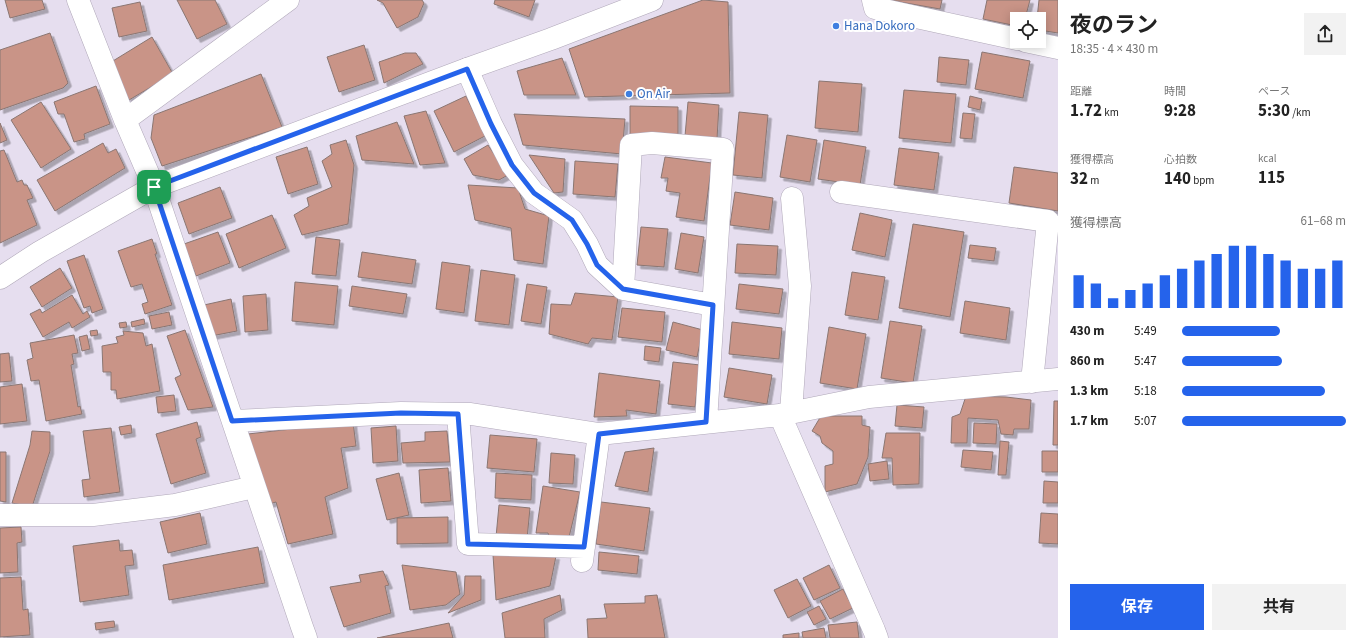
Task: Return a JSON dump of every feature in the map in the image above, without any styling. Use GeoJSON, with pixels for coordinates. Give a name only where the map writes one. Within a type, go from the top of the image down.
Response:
{"type":"FeatureCollection","features":[{"type":"Feature","properties":{"kind":"street"},"geometry":{"type":"LineString","coordinates":[[78,0],[125,120],[154,187],[306,638]]}},
{"type":"Feature","properties":{"kind":"street"},"geometry":{"type":"LineString","coordinates":[[125,120],[288,0]]}},
{"type":"Feature","properties":{"kind":"street"},"geometry":{"type":"LineString","coordinates":[[0,278],[40,252],[154,187],[652,0]]}},
{"type":"Feature","properties":{"kind":"street"},"geometry":{"type":"LineString","coordinates":[[873,0],[875,8],[1010,37]]}},
{"type":"Feature","properties":{"kind":"street"},"geometry":{"type":"LineString","coordinates":[[1046,45],[1058,48]]}},
{"type":"Feature","properties":{"kind":"street"},"geometry":{"type":"LineString","coordinates":[[467,69],[491,124],[512,165],[534,193],[572,220],[587,244],[597,265],[623,289],[713,305]]}},
{"type":"Feature","properties":{"kind":"street"},"geometry":{"type":"LineString","coordinates":[[623,289],[631,145],[652,144],[723,149],[706,422]]}},
{"type":"Feature","properties":{"kind":"street"},"geometry":{"type":"LineString","coordinates":[[841,192],[1048,221],[1032,382]]}},
{"type":"Feature","properties":{"kind":"street"},"geometry":{"type":"LineString","coordinates":[[792,198],[800,286],[786,414],[877,638]]}},
{"type":"Feature","properties":{"kind":"street"},"geometry":{"type":"LineString","coordinates":[[232,421],[401,413],[471,414],[599,434],[786,414],[869,397],[1058,379]]}},
{"type":"Feature","properties":{"kind":"street"},"geometry":{"type":"LineString","coordinates":[[458,414],[468,544],[583,554],[599,434]]}},
{"type":"Feature","properties":{"kind":"street"},"geometry":{"type":"LineString","coordinates":[[0,515],[94,515],[175,505],[254,487]]}},
{"type":"Feature","properties":{"kind":"building"},"geometry":{"type":"Polygon","coordinates":[[[5,0],[42,0],[45,9],[10,18],[5,0]]]}},
{"type":"Feature","properties":{"kind":"building"},"geometry":{"type":"Polygon","coordinates":[[[177,0],[215,0],[227,24],[197,39],[177,0]]]}},
{"type":"Feature","properties":{"kind":"building"},"geometry":{"type":"Polygon","coordinates":[[[377,0],[422,0],[424,3],[418,17],[397,28],[383,3],[377,0]]]}},
{"type":"Feature","properties":{"kind":"building"},"geometry":{"type":"Polygon","coordinates":[[[495,0],[535,0],[529,17],[494,4],[495,0]]]}},
{"type":"Feature","properties":{"kind":"building"},"geometry":{"type":"Polygon","coordinates":[[[703,0],[728,2],[730,93],[585,97],[569,49],[703,0]]]}},
{"type":"Feature","properties":{"kind":"building"},"geometry":{"type":"Polygon","coordinates":[[[889,0],[942,0],[940,9],[889,0]]]}},
{"type":"Feature","properties":{"kind":"building"},"geometry":{"type":"Polygon","coordinates":[[[987,0],[1030,0],[1027,12],[1010,12],[1010,25],[983,19],[987,0]]]}},
{"type":"Feature","properties":{"kind":"building"},"geometry":{"type":"Polygon","coordinates":[[[1039,0],[1058,0],[1058,33],[1046,31],[1046,12],[1038,12],[1039,0]]]}},
{"type":"Feature","properties":{"kind":"building"},"geometry":{"type":"Polygon","coordinates":[[[140,2],[147,31],[119,37],[112,8],[140,2]]]}},
{"type":"Feature","properties":{"kind":"building"},"geometry":{"type":"Polygon","coordinates":[[[50,33],[68,83],[63,88],[0,110],[0,50],[50,33]]]}},
{"type":"Feature","properties":{"kind":"building"},"geometry":{"type":"Polygon","coordinates":[[[152,37],[173,74],[129,100],[108,64],[152,37]]]}},
{"type":"Feature","properties":{"kind":"building"},"geometry":{"type":"Polygon","coordinates":[[[364,45],[375,80],[339,92],[327,57],[364,45]]]}},
{"type":"Feature","properties":{"kind":"building"},"geometry":{"type":"Polygon","coordinates":[[[982,52],[1030,61],[1023,98],[975,89],[982,52]]]}},
{"type":"Feature","properties":{"kind":"building"},"geometry":{"type":"Polygon","coordinates":[[[405,53],[416,53],[423,64],[384,83],[379,62],[405,53]]]}},
{"type":"Feature","properties":{"kind":"building"},"geometry":{"type":"Polygon","coordinates":[[[939,57],[969,60],[966,85],[937,82],[939,57]]]}},
{"type":"Feature","properties":{"kind":"building"},"geometry":{"type":"Polygon","coordinates":[[[562,58],[576,95],[524,95],[517,71],[562,58]]]}},
{"type":"Feature","properties":{"kind":"building"},"geometry":{"type":"Polygon","coordinates":[[[261,74],[282,127],[162,166],[151,138],[154,115],[261,74]]]}},
{"type":"Feature","properties":{"kind":"building"},"geometry":{"type":"Polygon","coordinates":[[[819,81],[862,84],[858,132],[815,128],[819,81]]]}},
{"type":"Feature","properties":{"kind":"building"},"geometry":{"type":"Polygon","coordinates":[[[96,86],[110,124],[84,134],[85,139],[74,142],[64,114],[58,114],[54,102],[96,86]]]}},
{"type":"Feature","properties":{"kind":"building"},"geometry":{"type":"Polygon","coordinates":[[[904,90],[956,94],[951,143],[899,138],[904,90]]]}},
{"type":"Feature","properties":{"kind":"building"},"geometry":{"type":"Polygon","coordinates":[[[466,96],[485,136],[454,152],[434,111],[466,96]]]}},
{"type":"Feature","properties":{"kind":"building"},"geometry":{"type":"Polygon","coordinates":[[[970,96],[982,99],[980,110],[968,107],[970,96]]]}},
{"type":"Feature","properties":{"kind":"building"},"geometry":{"type":"Polygon","coordinates":[[[41,102],[71,149],[41,168],[11,120],[41,102]]]}},
{"type":"Feature","properties":{"kind":"building"},"geometry":{"type":"Polygon","coordinates":[[[688,102],[719,105],[717,139],[685,136],[688,102]]]}},
{"type":"Feature","properties":{"kind":"building"},"geometry":{"type":"Polygon","coordinates":[[[630,106],[678,107],[678,136],[630,135],[630,106]]]}},
{"type":"Feature","properties":{"kind":"building"},"geometry":{"type":"Polygon","coordinates":[[[426,111],[445,163],[420,165],[404,116],[426,111]]]}},
{"type":"Feature","properties":{"kind":"building"},"geometry":{"type":"Polygon","coordinates":[[[739,112],[768,115],[762,178],[733,175],[739,112]]]}},
{"type":"Feature","properties":{"kind":"building"},"geometry":{"type":"Polygon","coordinates":[[[963,113],[975,114],[972,139],[960,138],[963,113]]]}},
{"type":"Feature","properties":{"kind":"building"},"geometry":{"type":"Polygon","coordinates":[[[514,114],[625,119],[622,154],[523,145],[514,114]]]}},
{"type":"Feature","properties":{"kind":"building"},"geometry":{"type":"Polygon","coordinates":[[[397,122],[414,164],[362,160],[356,136],[397,122]]]}},
{"type":"Feature","properties":{"kind":"building"},"geometry":{"type":"Polygon","coordinates":[[[0,123],[7,140],[0,143],[0,123]]]}},
{"type":"Feature","properties":{"kind":"building"},"geometry":{"type":"Polygon","coordinates":[[[787,135],[817,140],[810,182],[780,177],[787,135]]]}},
{"type":"Feature","properties":{"kind":"building"},"geometry":{"type":"Polygon","coordinates":[[[346,140],[354,165],[348,224],[302,235],[294,215],[309,206],[307,198],[332,187],[322,161],[332,154],[330,145],[346,140]]]}},
{"type":"Feature","properties":{"kind":"building"},"geometry":{"type":"Polygon","coordinates":[[[824,140],[866,147],[860,185],[818,179],[824,140]]]}},
{"type":"Feature","properties":{"kind":"building"},"geometry":{"type":"Polygon","coordinates":[[[103,143],[108,153],[116,149],[125,168],[55,211],[37,180],[103,143]]]}},
{"type":"Feature","properties":{"kind":"building"},"geometry":{"type":"Polygon","coordinates":[[[488,145],[508,175],[499,180],[473,175],[464,159],[488,145]]]}},
{"type":"Feature","properties":{"kind":"building"},"geometry":{"type":"Polygon","coordinates":[[[307,147],[318,184],[288,194],[276,157],[307,147]]]}},
{"type":"Feature","properties":{"kind":"building"},"geometry":{"type":"Polygon","coordinates":[[[899,148],[939,153],[934,190],[894,185],[899,148]]]}},
{"type":"Feature","properties":{"kind":"building"},"geometry":{"type":"Polygon","coordinates":[[[4,150],[17,182],[22,180],[24,185],[27,185],[33,198],[27,200],[37,225],[0,243],[0,151],[4,150]]]}},
{"type":"Feature","properties":{"kind":"building"},"geometry":{"type":"Polygon","coordinates":[[[529,155],[565,159],[563,192],[554,193],[529,155]]]}},
{"type":"Feature","properties":{"kind":"building"},"geometry":{"type":"Polygon","coordinates":[[[665,157],[712,163],[704,221],[676,217],[680,193],[666,191],[668,178],[661,178],[665,157]]]}},
{"type":"Feature","properties":{"kind":"building"},"geometry":{"type":"Polygon","coordinates":[[[575,161],[618,164],[615,197],[573,194],[575,161]]]}},
{"type":"Feature","properties":{"kind":"building"},"geometry":{"type":"Polygon","coordinates":[[[1014,167],[1058,173],[1058,211],[1009,203],[1014,167]]]}},
{"type":"Feature","properties":{"kind":"building"},"geometry":{"type":"Polygon","coordinates":[[[468,185],[518,188],[525,209],[549,216],[543,264],[514,260],[511,228],[475,220],[468,185]]]}},
{"type":"Feature","properties":{"kind":"building"},"geometry":{"type":"Polygon","coordinates":[[[220,187],[232,218],[189,234],[178,203],[220,187]]]}},
{"type":"Feature","properties":{"kind":"building"},"geometry":{"type":"Polygon","coordinates":[[[735,192],[773,198],[769,230],[730,225],[735,192]]]}},
{"type":"Feature","properties":{"kind":"building"},"geometry":{"type":"Polygon","coordinates":[[[860,213],[892,220],[885,257],[852,250],[860,213]]]}},
{"type":"Feature","properties":{"kind":"building"},"geometry":{"type":"Polygon","coordinates":[[[272,215],[286,248],[239,268],[226,234],[272,215]]]}},
{"type":"Feature","properties":{"kind":"building"},"geometry":{"type":"Polygon","coordinates":[[[913,224],[964,232],[950,317],[899,308],[913,224]]]}},
{"type":"Feature","properties":{"kind":"building"},"geometry":{"type":"Polygon","coordinates":[[[641,227],[668,229],[664,267],[637,265],[641,227]]]}},
{"type":"Feature","properties":{"kind":"building"},"geometry":{"type":"Polygon","coordinates":[[[218,232],[230,263],[196,276],[184,244],[218,232]]]}},
{"type":"Feature","properties":{"kind":"building"},"geometry":{"type":"Polygon","coordinates":[[[681,233],[704,237],[698,273],[675,269],[681,233]]]}},
{"type":"Feature","properties":{"kind":"building"},"geometry":{"type":"Polygon","coordinates":[[[316,237],[340,240],[336,276],[312,274],[316,237]]]}},
{"type":"Feature","properties":{"kind":"building"},"geometry":{"type":"Polygon","coordinates":[[[152,239],[157,254],[155,254],[172,305],[145,314],[142,304],[148,302],[142,284],[131,287],[118,251],[152,239]]]}},
{"type":"Feature","properties":{"kind":"building"},"geometry":{"type":"Polygon","coordinates":[[[737,244],[778,246],[776,275],[735,273],[737,244]]]}},
{"type":"Feature","properties":{"kind":"building"},"geometry":{"type":"Polygon","coordinates":[[[970,245],[996,248],[994,261],[968,258],[970,245]]]}},
{"type":"Feature","properties":{"kind":"building"},"geometry":{"type":"Polygon","coordinates":[[[362,252],[416,260],[412,284],[358,277],[362,252]]]}},
{"type":"Feature","properties":{"kind":"building"},"geometry":{"type":"Polygon","coordinates":[[[84,255],[103,309],[92,313],[90,306],[84,308],[67,261],[84,255]]]}},
{"type":"Feature","properties":{"kind":"building"},"geometry":{"type":"Polygon","coordinates":[[[442,262],[470,266],[464,313],[436,309],[442,262]]]}},
{"type":"Feature","properties":{"kind":"building"},"geometry":{"type":"Polygon","coordinates":[[[60,268],[72,288],[42,307],[30,287],[60,268]]]}},
{"type":"Feature","properties":{"kind":"building"},"geometry":{"type":"Polygon","coordinates":[[[481,270],[515,275],[509,325],[475,321],[481,270]]]}},
{"type":"Feature","properties":{"kind":"building"},"geometry":{"type":"Polygon","coordinates":[[[852,272],[885,277],[878,320],[845,315],[852,272]]]}},
{"type":"Feature","properties":{"kind":"building"},"geometry":{"type":"Polygon","coordinates":[[[295,282],[338,286],[334,325],[292,321],[295,282]]]}},
{"type":"Feature","properties":{"kind":"building"},"geometry":{"type":"Polygon","coordinates":[[[527,284],[547,287],[541,324],[521,321],[527,284]]]}},
{"type":"Feature","properties":{"kind":"building"},"geometry":{"type":"Polygon","coordinates":[[[739,284],[783,289],[779,314],[736,309],[739,284]]]}},
{"type":"Feature","properties":{"kind":"building"},"geometry":{"type":"Polygon","coordinates":[[[352,286],[407,294],[403,314],[349,306],[352,286]]]}},
{"type":"Feature","properties":{"kind":"building"},"geometry":{"type":"Polygon","coordinates":[[[575,293],[618,297],[612,340],[592,338],[588,344],[549,334],[551,304],[571,305],[575,293]]]}},
{"type":"Feature","properties":{"kind":"building"},"geometry":{"type":"Polygon","coordinates":[[[266,294],[268,330],[245,332],[243,296],[266,294]]]}},
{"type":"Feature","properties":{"kind":"building"},"geometry":{"type":"Polygon","coordinates":[[[72,295],[83,314],[87,311],[90,317],[72,328],[69,322],[43,337],[30,314],[40,309],[42,313],[72,295]]]}},
{"type":"Feature","properties":{"kind":"building"},"geometry":{"type":"Polygon","coordinates":[[[231,299],[237,331],[211,336],[204,305],[231,299]]]}},
{"type":"Feature","properties":{"kind":"building"},"geometry":{"type":"Polygon","coordinates":[[[965,301],[1010,308],[1006,340],[960,333],[965,301]]]}},
{"type":"Feature","properties":{"kind":"building"},"geometry":{"type":"Polygon","coordinates":[[[622,308],[665,312],[662,342],[618,337],[622,308]]]}},
{"type":"Feature","properties":{"kind":"building"},"geometry":{"type":"Polygon","coordinates":[[[169,312],[172,325],[152,329],[149,316],[169,312]]]}},
{"type":"Feature","properties":{"kind":"building"},"geometry":{"type":"Polygon","coordinates":[[[144,319],[145,324],[132,327],[131,322],[144,319]]]}},
{"type":"Feature","properties":{"kind":"building"},"geometry":{"type":"Polygon","coordinates":[[[890,321],[922,326],[913,383],[881,378],[890,321]]]}},
{"type":"Feature","properties":{"kind":"building"},"geometry":{"type":"Polygon","coordinates":[[[126,322],[127,327],[120,328],[119,323],[126,322]]]}},
{"type":"Feature","properties":{"kind":"building"},"geometry":{"type":"Polygon","coordinates":[[[673,322],[703,330],[697,357],[666,350],[673,322]]]}},
{"type":"Feature","properties":{"kind":"building"},"geometry":{"type":"Polygon","coordinates":[[[732,322],[782,328],[779,359],[729,354],[732,322]]]}},
{"type":"Feature","properties":{"kind":"building"},"geometry":{"type":"Polygon","coordinates":[[[829,327],[866,334],[857,389],[820,383],[829,327]]]}},
{"type":"Feature","properties":{"kind":"building"},"geometry":{"type":"Polygon","coordinates":[[[97,330],[98,335],[91,336],[90,331],[97,330]]]}},
{"type":"Feature","properties":{"kind":"building"},"geometry":{"type":"Polygon","coordinates":[[[185,330],[213,407],[188,410],[175,378],[181,375],[167,336],[185,330]]]}},
{"type":"Feature","properties":{"kind":"building"},"geometry":{"type":"Polygon","coordinates":[[[123,331],[143,333],[146,346],[152,344],[160,391],[117,399],[116,390],[111,390],[111,372],[103,372],[102,346],[118,343],[116,337],[124,335],[123,331]]]}},
{"type":"Feature","properties":{"kind":"building"},"geometry":{"type":"Polygon","coordinates":[[[74,335],[78,353],[72,354],[74,364],[71,365],[78,407],[80,406],[82,414],[46,421],[39,380],[31,381],[27,360],[33,358],[30,343],[74,335]]]}},
{"type":"Feature","properties":{"kind":"building"},"geometry":{"type":"Polygon","coordinates":[[[87,335],[90,349],[82,351],[79,337],[87,335]]]}},
{"type":"Feature","properties":{"kind":"building"},"geometry":{"type":"Polygon","coordinates":[[[645,346],[661,348],[659,362],[644,360],[645,346]]]}},
{"type":"Feature","properties":{"kind":"building"},"geometry":{"type":"Polygon","coordinates":[[[9,353],[12,381],[0,382],[0,354],[9,353]]]}},
{"type":"Feature","properties":{"kind":"building"},"geometry":{"type":"Polygon","coordinates":[[[673,362],[700,365],[695,407],[668,404],[673,362]]]}},
{"type":"Feature","properties":{"kind":"building"},"geometry":{"type":"Polygon","coordinates":[[[729,368],[772,375],[767,404],[724,397],[729,368]]]}},
{"type":"Feature","properties":{"kind":"building"},"geometry":{"type":"Polygon","coordinates":[[[599,373],[660,381],[656,414],[626,410],[627,416],[594,417],[599,373]]]}},
{"type":"Feature","properties":{"kind":"building"},"geometry":{"type":"Polygon","coordinates":[[[22,384],[27,421],[0,424],[0,387],[22,384]]]}},
{"type":"Feature","properties":{"kind":"building"},"geometry":{"type":"Polygon","coordinates":[[[174,395],[176,411],[158,413],[156,397],[174,395]]]}},
{"type":"Feature","properties":{"kind":"building"},"geometry":{"type":"Polygon","coordinates":[[[966,396],[1006,397],[1031,400],[1029,429],[1014,429],[1013,435],[1001,434],[998,420],[968,418],[967,443],[951,443],[952,417],[960,414],[966,396]]]}},
{"type":"Feature","properties":{"kind":"building"},"geometry":{"type":"Polygon","coordinates":[[[1054,401],[1058,401],[1058,445],[1053,445],[1054,401]]]}},
{"type":"Feature","properties":{"kind":"building"},"geometry":{"type":"Polygon","coordinates":[[[897,405],[924,407],[922,428],[895,426],[897,405]]]}},
{"type":"Feature","properties":{"kind":"building"},"geometry":{"type":"Polygon","coordinates":[[[821,416],[862,416],[862,425],[870,427],[868,457],[857,484],[825,492],[825,466],[833,464],[833,451],[822,443],[820,436],[812,431],[821,416]]]}},
{"type":"Feature","properties":{"kind":"building"},"geometry":{"type":"Polygon","coordinates":[[[197,422],[201,437],[196,439],[206,473],[171,484],[156,434],[197,422]]]}},
{"type":"Feature","properties":{"kind":"building"},"geometry":{"type":"Polygon","coordinates":[[[353,422],[356,446],[341,448],[348,488],[325,497],[333,534],[288,544],[276,502],[269,504],[248,434],[353,422]]]}},
{"type":"Feature","properties":{"kind":"building"},"geometry":{"type":"Polygon","coordinates":[[[974,423],[997,424],[996,444],[973,443],[974,423]]]}},
{"type":"Feature","properties":{"kind":"building"},"geometry":{"type":"Polygon","coordinates":[[[131,425],[132,433],[121,435],[119,427],[131,425]]]}},
{"type":"Feature","properties":{"kind":"building"},"geometry":{"type":"Polygon","coordinates":[[[396,426],[398,461],[373,463],[371,428],[396,426]]]}},
{"type":"Feature","properties":{"kind":"building"},"geometry":{"type":"Polygon","coordinates":[[[111,428],[120,492],[84,497],[82,480],[90,479],[83,431],[111,428]]]}},
{"type":"Feature","properties":{"kind":"building"},"geometry":{"type":"Polygon","coordinates":[[[32,431],[50,432],[50,451],[32,507],[12,503],[30,445],[32,431]]]}},
{"type":"Feature","properties":{"kind":"building"},"geometry":{"type":"Polygon","coordinates":[[[447,431],[450,462],[403,463],[401,443],[425,441],[425,432],[447,431]]]}},
{"type":"Feature","properties":{"kind":"building"},"geometry":{"type":"Polygon","coordinates":[[[886,433],[920,433],[919,484],[893,485],[892,458],[882,458],[886,433]]]}},
{"type":"Feature","properties":{"kind":"building"},"geometry":{"type":"Polygon","coordinates":[[[490,435],[537,439],[534,472],[487,468],[490,435]]]}},
{"type":"Feature","properties":{"kind":"building"},"geometry":{"type":"Polygon","coordinates":[[[1000,441],[1009,442],[1006,475],[998,475],[1000,441]]]}},
{"type":"Feature","properties":{"kind":"building"},"geometry":{"type":"Polygon","coordinates":[[[654,448],[648,492],[615,486],[625,452],[654,448]]]}},
{"type":"Feature","properties":{"kind":"building"},"geometry":{"type":"Polygon","coordinates":[[[963,450],[993,452],[991,470],[961,467],[963,450]]]}},
{"type":"Feature","properties":{"kind":"building"},"geometry":{"type":"Polygon","coordinates":[[[1042,451],[1058,451],[1058,472],[1042,472],[1042,451]]]}},
{"type":"Feature","properties":{"kind":"building"},"geometry":{"type":"Polygon","coordinates":[[[0,452],[6,452],[6,502],[0,501],[0,452]]]}},
{"type":"Feature","properties":{"kind":"building"},"geometry":{"type":"Polygon","coordinates":[[[551,453],[575,455],[573,484],[549,483],[551,453]]]}},
{"type":"Feature","properties":{"kind":"building"},"geometry":{"type":"Polygon","coordinates":[[[887,461],[889,479],[870,481],[868,464],[887,461]]]}},
{"type":"Feature","properties":{"kind":"building"},"geometry":{"type":"Polygon","coordinates":[[[448,468],[451,501],[421,503],[419,470],[448,468]]]}},
{"type":"Feature","properties":{"kind":"building"},"geometry":{"type":"Polygon","coordinates":[[[399,473],[409,515],[387,520],[376,479],[399,473]]]}},
{"type":"Feature","properties":{"kind":"building"},"geometry":{"type":"Polygon","coordinates":[[[496,473],[532,475],[531,500],[495,498],[496,473]]]}},
{"type":"Feature","properties":{"kind":"building"},"geometry":{"type":"Polygon","coordinates":[[[1044,481],[1058,482],[1058,503],[1043,503],[1044,481]]]}},
{"type":"Feature","properties":{"kind":"building"},"geometry":{"type":"Polygon","coordinates":[[[543,486],[580,492],[569,537],[549,536],[548,533],[536,533],[543,486]]]}},
{"type":"Feature","properties":{"kind":"building"},"geometry":{"type":"Polygon","coordinates":[[[601,502],[650,508],[644,551],[596,544],[601,502]]]}},
{"type":"Feature","properties":{"kind":"building"},"geometry":{"type":"Polygon","coordinates":[[[499,505],[530,508],[527,539],[496,537],[499,505]]]}},
{"type":"Feature","properties":{"kind":"building"},"geometry":{"type":"Polygon","coordinates":[[[200,513],[207,544],[168,553],[160,522],[200,513]]]}},
{"type":"Feature","properties":{"kind":"building"},"geometry":{"type":"Polygon","coordinates":[[[1041,513],[1058,514],[1058,544],[1039,543],[1041,513]]]}},
{"type":"Feature","properties":{"kind":"building"},"geometry":{"type":"Polygon","coordinates":[[[448,517],[448,543],[397,544],[397,518],[448,517]]]}},
{"type":"Feature","properties":{"kind":"building"},"geometry":{"type":"Polygon","coordinates":[[[21,527],[22,542],[17,543],[18,572],[0,573],[0,528],[21,527]]]}},
{"type":"Feature","properties":{"kind":"building"},"geometry":{"type":"Polygon","coordinates":[[[119,540],[120,551],[132,550],[134,565],[125,566],[129,595],[80,602],[73,546],[119,540]]]}},
{"type":"Feature","properties":{"kind":"building"},"geometry":{"type":"Polygon","coordinates":[[[258,547],[265,583],[169,600],[163,565],[258,547]]]}},
{"type":"Feature","properties":{"kind":"building"},"geometry":{"type":"Polygon","coordinates":[[[599,552],[639,556],[637,574],[598,570],[599,552]]]}},
{"type":"Feature","properties":{"kind":"building"},"geometry":{"type":"Polygon","coordinates":[[[493,555],[556,556],[550,586],[496,600],[493,555]]]}},
{"type":"Feature","properties":{"kind":"building"},"geometry":{"type":"Polygon","coordinates":[[[402,565],[456,572],[460,594],[446,605],[410,610],[402,565]]]}},
{"type":"Feature","properties":{"kind":"building"},"geometry":{"type":"Polygon","coordinates":[[[829,565],[840,588],[814,600],[803,578],[829,565]]]}},
{"type":"Feature","properties":{"kind":"building"},"geometry":{"type":"Polygon","coordinates":[[[383,571],[389,585],[385,586],[391,613],[344,627],[330,587],[361,582],[359,575],[383,571]]]}},
{"type":"Feature","properties":{"kind":"building"},"geometry":{"type":"Polygon","coordinates":[[[465,576],[481,576],[481,600],[448,613],[464,595],[465,576]]]}},
{"type":"Feature","properties":{"kind":"building"},"geometry":{"type":"Polygon","coordinates":[[[21,577],[23,610],[28,609],[30,635],[0,637],[0,578],[21,577]]]}},
{"type":"Feature","properties":{"kind":"building"},"geometry":{"type":"Polygon","coordinates":[[[797,579],[811,606],[788,618],[774,590],[797,579]]]}},
{"type":"Feature","properties":{"kind":"building"},"geometry":{"type":"Polygon","coordinates":[[[843,589],[853,608],[830,619],[820,601],[843,589]]]}},
{"type":"Feature","properties":{"kind":"building"},"geometry":{"type":"Polygon","coordinates":[[[560,595],[562,610],[544,619],[545,638],[505,638],[502,613],[560,595]]]}},
{"type":"Feature","properties":{"kind":"building"},"geometry":{"type":"Polygon","coordinates":[[[657,595],[665,638],[588,638],[587,619],[607,618],[604,604],[645,603],[645,596],[657,595]]]}},
{"type":"Feature","properties":{"kind":"building"},"geometry":{"type":"Polygon","coordinates":[[[819,606],[826,619],[814,625],[807,612],[819,606]]]}},
{"type":"Feature","properties":{"kind":"building"},"geometry":{"type":"Polygon","coordinates":[[[114,621],[115,627],[96,630],[95,623],[114,621]]]}},
{"type":"Feature","properties":{"kind":"building"},"geometry":{"type":"Polygon","coordinates":[[[857,622],[859,638],[830,638],[828,625],[857,622]]]}},
{"type":"Feature","properties":{"kind":"building"},"geometry":{"type":"Polygon","coordinates":[[[449,623],[453,638],[377,638],[449,623]]]}},
{"type":"Feature","properties":{"kind":"building"},"geometry":{"type":"Polygon","coordinates":[[[824,628],[826,638],[803,638],[802,632],[824,628]]]}},
{"type":"Feature","properties":{"kind":"building"},"geometry":{"type":"Polygon","coordinates":[[[799,633],[799,638],[783,638],[783,635],[799,633]]]}},
{"type":"Feature","properties":{"kind":"place","name":"Hana Dokoro"},"geometry":{"type":"Point","coordinates":[836,26]}},
{"type":"Feature","properties":{"kind":"place","name":"On Air"},"geometry":{"type":"Point","coordinates":[629,94]}},
{"type":"Feature","properties":{"kind":"route"},"geometry":{"type":"LineString","coordinates":[[467,69],[491,124],[512,165],[534,193],[572,220],[587,244],[597,265],[623,289],[713,305],[706,422],[599,434],[584,547],[468,544],[458,414],[401,413],[232,421],[154,187],[467,69]]}}]}
